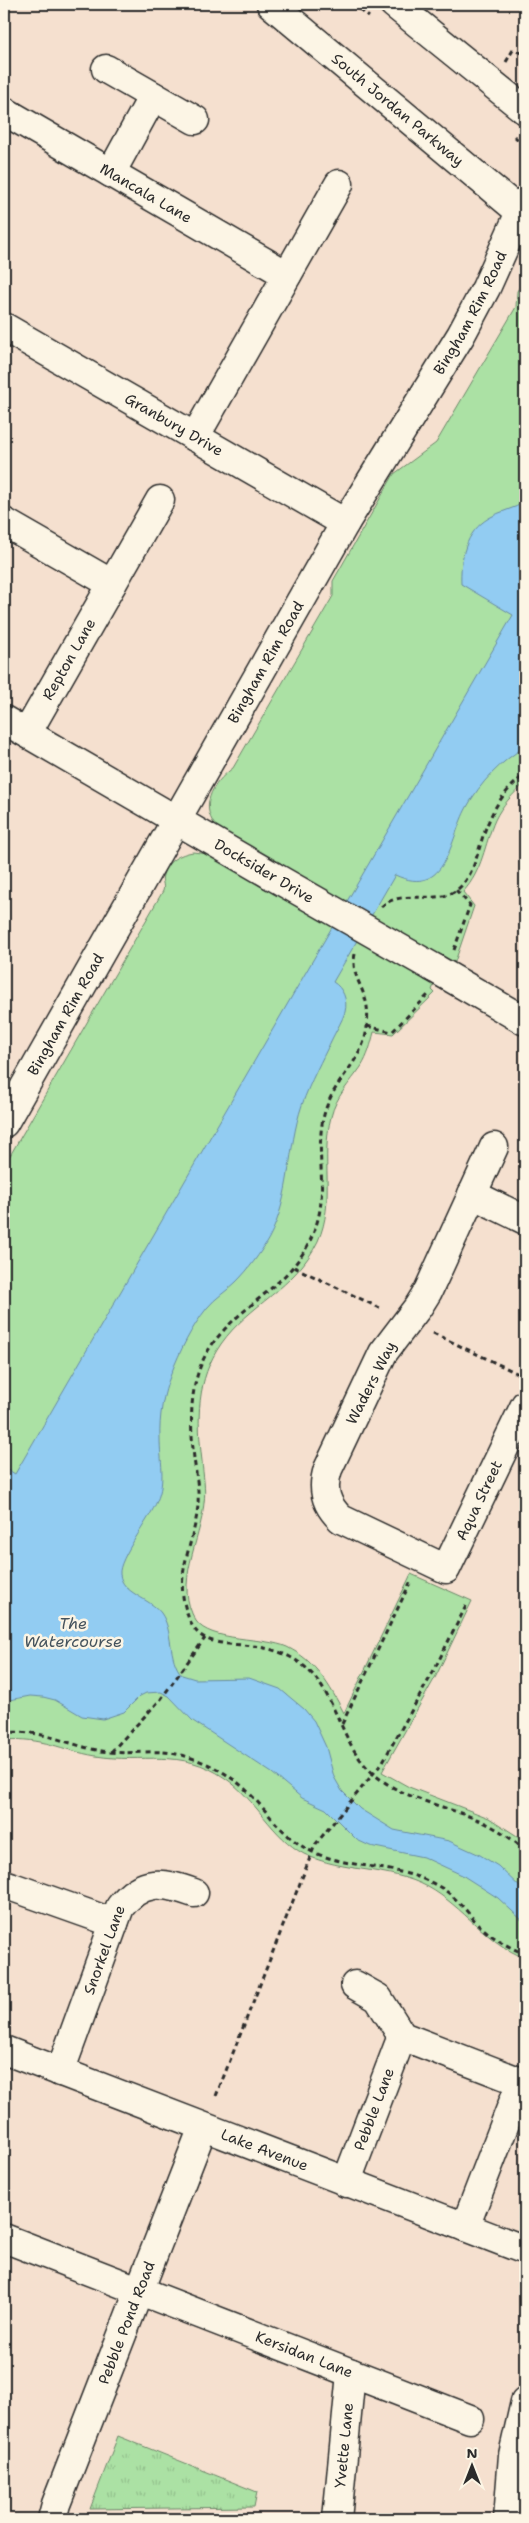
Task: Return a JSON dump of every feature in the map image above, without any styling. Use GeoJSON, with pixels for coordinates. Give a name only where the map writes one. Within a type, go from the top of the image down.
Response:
{"type":"FeatureCollection","features":[{"type":"Feature","properties":{"kind":"street","name":"South Jordan Parkway"},"geometry":{"type":"LineString","coordinates":[[271,4],[524,209]]}},
{"type":"Feature","properties":{"kind":"street"},"geometry":{"type":"LineString","coordinates":[[394,4],[525,110]]}},
{"type":"Feature","properties":{"kind":"street"},"geometry":{"type":"LineString","coordinates":[[106,69],[195,120]]}},
{"type":"Feature","properties":{"kind":"street"},"geometry":{"type":"LineString","coordinates":[[111,174],[154,96]]}},
{"type":"Feature","properties":{"kind":"street","name":"Mancala Lane"},"geometry":{"type":"LineString","coordinates":[[4,111],[287,275]]}},
{"type":"Feature","properties":{"kind":"street"},"geometry":{"type":"LineString","coordinates":[[195,437],[339,184]]}},
{"type":"Feature","properties":{"kind":"street","name":"Bingham Rim Road"},"geometry":{"type":"LineString","coordinates":[[8,1106],[176,819],[345,523],[461,335],[524,209]]}},
{"type":"Feature","properties":{"kind":"street","name":"Granbury Drive"},"geometry":{"type":"LineString","coordinates":[[4,327],[345,523]]}},
{"type":"Feature","properties":{"kind":"street","name":"Repton Lane"},"geometry":{"type":"LineString","coordinates":[[15,727],[112,584],[160,500]]}},
{"type":"Feature","properties":{"kind":"street"},"geometry":{"type":"LineString","coordinates":[[4,522],[112,584]]}},
{"type":"Feature","properties":{"kind":"street","name":"Docksider Drive"},"geometry":{"type":"LineString","coordinates":[[15,727],[525,1021]]}},
{"type":"Feature","properties":{"kind":"street","name":"Waders Way"},"geometry":{"type":"LineString","coordinates":[[446,1569],[341,1520],[329,1506],[324,1488],[328,1470],[380,1360],[428,1291],[494,1147]]}},
{"type":"Feature","properties":{"kind":"street"},"geometry":{"type":"LineString","coordinates":[[472,1194],[525,1220]]}},
{"type":"Feature","properties":{"kind":"street","name":"Aqua Street"},"geometry":{"type":"LineString","coordinates":[[446,1569],[524,1413]]}},
{"type":"Feature","properties":{"kind":"street"},"geometry":{"type":"LineString","coordinates":[[4,1884],[114,1923]]}},
{"type":"Feature","properties":{"kind":"street","name":"Snorkel Lane"},"geometry":{"type":"LineString","coordinates":[[60,2072],[120,1907],[127,1898],[146,1886],[170,1885],[194,1893]]}},
{"type":"Feature","properties":{"kind":"street"},"geometry":{"type":"LineString","coordinates":[[355,1985],[378,1998],[402,2036],[523,2081],[465,2227]]}},
{"type":"Feature","properties":{"kind":"street","name":"Pebble Lane"},"geometry":{"type":"LineString","coordinates":[[346,2183],[402,2036]]}},
{"type":"Feature","properties":{"kind":"street","name":"Lake Avenue"},"geometry":{"type":"LineString","coordinates":[[4,2050],[346,2183],[525,2250]]}},
{"type":"Feature","properties":{"kind":"street","name":"Pebble Pond Road"},"geometry":{"type":"LineString","coordinates":[[52,2519],[56,2504],[203,2127]]}},
{"type":"Feature","properties":{"kind":"street","name":"Kersidan Lane"},"geometry":{"type":"LineString","coordinates":[[4,2238],[470,2419]]}},
{"type":"Feature","properties":{"kind":"street","name":"Yvette Lane"},"geometry":{"type":"LineString","coordinates":[[337,2519],[351,2373]]}},
{"type":"Feature","properties":{"kind":"street"},"geometry":{"type":"LineString","coordinates":[[508,2519],[525,2402]]}},
{"type":"Feature","properties":{"kind":"path"},"geometry":{"type":"LineString","coordinates":[[506,61],[513,50],[525,54]]}},
{"type":"Feature","properties":{"kind":"path"},"geometry":{"type":"LineString","coordinates":[[377,913],[382,906],[394,899],[443,896],[456,890],[470,876],[495,808],[506,793],[525,775]]}},
{"type":"Feature","properties":{"kind":"path"},"geometry":{"type":"LineString","coordinates":[[367,1026],[392,1032],[438,972],[470,905],[456,890]]}},
{"type":"Feature","properties":{"kind":"path"},"geometry":{"type":"LineString","coordinates":[[355,952],[354,974],[364,996],[367,1026],[359,1056],[334,1090],[323,1118],[320,1140],[321,1204],[313,1234],[294,1267],[280,1283],[227,1326],[215,1340],[205,1356],[195,1385],[191,1428],[198,1504],[184,1560],[181,1587],[183,1602],[192,1626],[205,1638],[272,1650],[298,1662],[321,1684],[355,1750],[372,1774],[402,1792],[478,1819],[505,1835],[525,1850]]}},
{"type":"Feature","properties":{"kind":"path"},"geometry":{"type":"LineString","coordinates":[[342,1724],[412,1578]]}},
{"type":"Feature","properties":{"kind":"path"},"geometry":{"type":"LineString","coordinates":[[216,2096],[312,1851],[330,1825],[382,1763],[432,1674],[467,1604]]}},
{"type":"Feature","properties":{"kind":"path"},"geometry":{"type":"LineString","coordinates":[[111,1752],[161,1699],[205,1638]]}},
{"type":"Feature","properties":{"kind":"path"},"geometry":{"type":"LineString","coordinates":[[4,1733],[28,1732],[44,1734],[111,1752],[175,1754],[220,1770],[246,1789],[290,1838],[312,1851],[342,1862],[396,1870],[430,1882],[456,1899],[495,1938],[525,1954]]}},
{"type":"Feature","properties":{"kind":"green space"},"geometry":{"type":"Polygon","coordinates":[[[525,279],[525,783],[501,809],[491,829],[475,875],[463,892],[474,906],[455,962],[450,960],[448,964],[219,830],[209,813],[208,805],[213,789],[225,774],[233,768],[333,596],[333,581],[394,474],[436,443],[516,307],[517,291],[525,279]]]}},
{"type":"Feature","properties":{"kind":"green space"},"geometry":{"type":"Polygon","coordinates":[[[193,852],[208,854],[434,985],[432,990],[435,993],[393,1034],[374,1032],[369,1050],[361,1067],[333,1109],[328,1132],[326,1211],[318,1241],[297,1272],[232,1330],[221,1344],[207,1372],[200,1400],[199,1415],[205,1498],[190,1562],[187,1592],[190,1607],[196,1621],[203,1628],[213,1633],[277,1644],[287,1647],[306,1659],[321,1675],[344,1713],[411,1574],[472,1601],[436,1676],[382,1772],[409,1787],[489,1818],[525,1841],[525,1958],[498,1943],[453,1904],[428,1887],[398,1876],[334,1864],[304,1854],[283,1838],[236,1787],[208,1768],[177,1760],[113,1758],[96,1756],[30,1740],[4,1740],[4,1166],[163,891],[163,877],[167,866],[179,856],[193,852]]]}},
{"type":"Feature","properties":{"kind":"green space"},"geometry":{"type":"Polygon","coordinates":[[[118,2436],[257,2492],[254,2507],[90,2509],[118,2436]]]}},
{"type":"Feature","properties":{"kind":"water","name":"The Watercourse"},"geometry":{"type":"Polygon","coordinates":[[[525,502],[525,747],[492,773],[478,789],[467,807],[444,862],[436,872],[426,879],[413,880],[395,875],[333,982],[344,995],[346,1003],[345,1012],[312,1079],[302,1105],[297,1122],[285,1190],[276,1222],[266,1244],[250,1267],[236,1282],[210,1304],[201,1316],[178,1357],[162,1406],[160,1431],[162,1478],[160,1493],[153,1509],[124,1559],[120,1574],[122,1581],[131,1591],[150,1603],[161,1613],[168,1628],[174,1661],[182,1675],[195,1679],[249,1678],[280,1689],[304,1709],[314,1721],[326,1747],[334,1777],[342,1791],[360,1809],[394,1830],[449,1841],[480,1855],[498,1866],[525,1892],[525,1923],[498,1898],[462,1875],[423,1857],[370,1846],[357,1840],[326,1809],[302,1798],[272,1773],[193,1721],[169,1696],[161,1692],[146,1693],[140,1696],[124,1712],[103,1719],[82,1716],[55,1700],[43,1697],[30,1696],[4,1701],[4,1467],[15,1474],[513,615],[461,584],[462,565],[469,538],[481,524],[493,516],[525,502]]]}}]}
